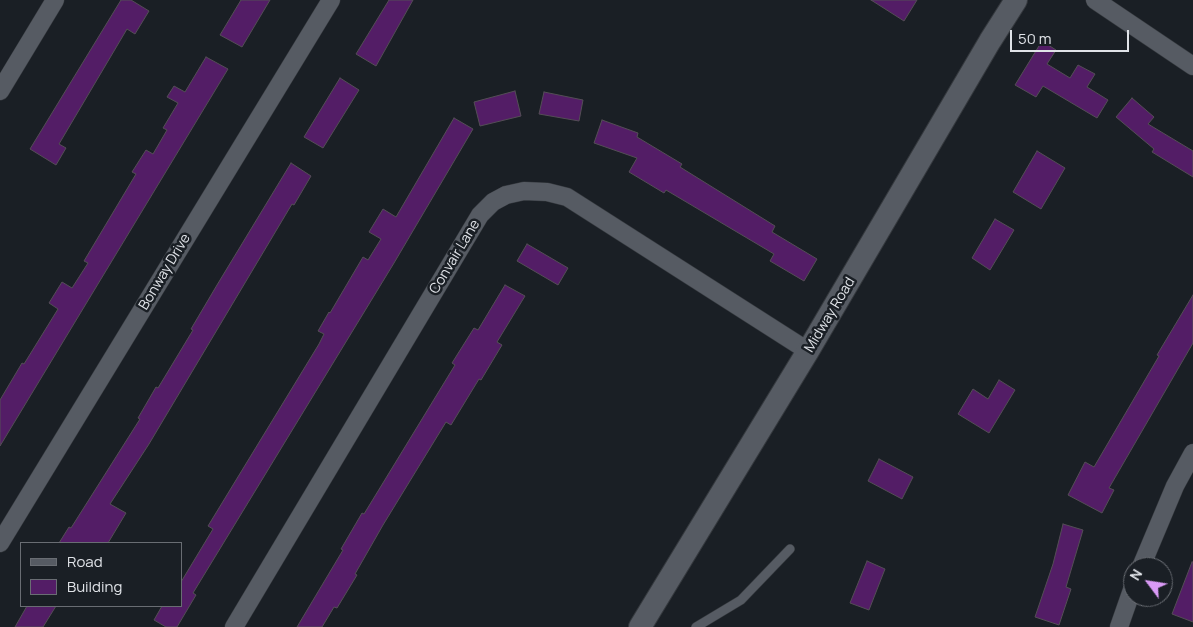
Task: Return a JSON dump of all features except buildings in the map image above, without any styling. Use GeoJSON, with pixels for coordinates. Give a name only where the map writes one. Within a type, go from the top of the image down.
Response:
{"type":"FeatureCollection","features":[{"type":"Feature","properties":{"kind":"street"},"geometry":{"type":"LineString","coordinates":[[0,92],[55,0]]}},
{"type":"Feature","properties":{"kind":"street","name":"Bonway Drive"},"geometry":{"type":"LineString","coordinates":[[0,543],[331,0]]}},
{"type":"Feature","properties":{"kind":"street"},"geometry":{"type":"LineString","coordinates":[[1095,0],[1193,66]]}},
{"type":"Feature","properties":{"kind":"street","name":"Midway Road"},"geometry":{"type":"LineString","coordinates":[[640,627],[808,351],[1013,1]]}},
{"type":"Feature","properties":{"kind":"street","name":"Convair Lane"},"geometry":{"type":"LineString","coordinates":[[234,627],[480,215],[493,202],[506,195],[524,191],[547,192],[567,197],[808,351]]}},
{"type":"Feature","properties":{"kind":"street"},"geometry":{"type":"LineString","coordinates":[[1145,557],[1175,486],[1193,453]]}},
{"type":"Feature","properties":{"kind":"street"},"geometry":{"type":"LineString","coordinates":[[1119,627],[1126,607]]}},
{"type":"Feature","properties":{"kind":"lane"},"geometry":{"type":"LineString","coordinates":[[696,627],[740,600],[790,549]]}}]}
